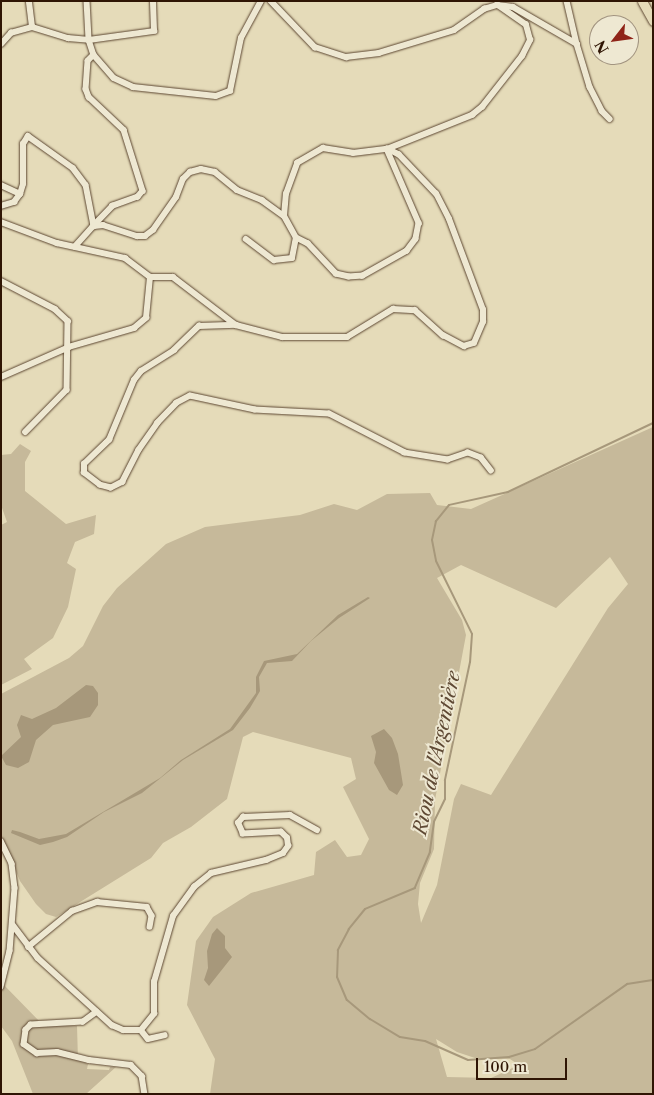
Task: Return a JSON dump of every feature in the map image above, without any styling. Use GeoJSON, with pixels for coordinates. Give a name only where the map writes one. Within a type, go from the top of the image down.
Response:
{"type":"FeatureCollection","features":[{"type":"Feature","properties":{"kind":"main road"},"geometry":{"type":"LineString","coordinates":[[642,1],[653,21]]}},
{"type":"Feature","properties":{"kind":"street"},"geometry":{"type":"LineString","coordinates":[[28,1],[32,27]]}},
{"type":"Feature","properties":{"kind":"street"},"geometry":{"type":"LineString","coordinates":[[87,1],[89,40],[94,55],[114,78],[133,86],[222,94],[230,91],[234,83],[242,38],[261,1]]}},
{"type":"Feature","properties":{"kind":"street"},"geometry":{"type":"LineString","coordinates":[[1,44],[11,33],[32,27],[68,38],[89,40],[154,31],[153,1]]}},
{"type":"Feature","properties":{"kind":"street"},"geometry":{"type":"LineString","coordinates":[[271,1],[315,47],[346,57],[379,53],[454,30],[477,12],[497,5],[513,7],[577,44]]}},
{"type":"Feature","properties":{"kind":"street"},"geometry":{"type":"LineString","coordinates":[[567,1],[590,87],[602,111],[610,119]]}},
{"type":"Feature","properties":{"kind":"street"},"geometry":{"type":"LineString","coordinates":[[284,216],[286,194],[297,163],[323,148],[353,153],[387,149],[472,115],[482,107],[529,46],[529,34],[520,20],[497,5]]}},
{"type":"Feature","properties":{"kind":"street"},"geometry":{"type":"LineString","coordinates":[[74,246],[113,206],[138,196],[143,190],[124,130],[89,97],[85,82],[88,61],[94,55]]}},
{"type":"Feature","properties":{"kind":"street"},"geometry":{"type":"LineString","coordinates":[[1,206],[14,202],[20,194],[23,184],[23,144],[28,136],[73,168],[86,185],[94,226]]}},
{"type":"Feature","properties":{"kind":"street"},"geometry":{"type":"LineString","coordinates":[[94,226],[103,224],[137,236],[145,236],[154,230],[176,197],[182,179],[190,172],[202,169],[215,172],[238,190],[262,200],[284,216],[296,238],[308,244],[336,274],[348,277],[363,276],[407,251],[416,239],[419,223],[387,149]]}},
{"type":"Feature","properties":{"kind":"street"},"geometry":{"type":"LineString","coordinates":[[387,149],[399,155],[436,194],[450,219],[483,310],[483,322],[474,343],[464,346],[444,335],[415,310],[393,310],[347,337],[282,336],[236,325],[199,326],[174,350],[141,371],[134,380],[109,440],[84,464],[84,473],[100,485],[111,488],[123,482],[139,450],[158,423],[177,403],[190,396],[254,410],[329,414],[405,453],[448,460],[468,453],[481,458],[491,471]]}},
{"type":"Feature","properties":{"kind":"street"},"geometry":{"type":"LineString","coordinates":[[1,185],[20,194]]}},
{"type":"Feature","properties":{"kind":"street"},"geometry":{"type":"LineString","coordinates":[[1,222],[74,246],[124,258],[150,277],[174,276],[236,325]]}},
{"type":"Feature","properties":{"kind":"street"},"geometry":{"type":"LineString","coordinates":[[246,239],[274,260],[283,261],[292,258],[296,238]]}},
{"type":"Feature","properties":{"kind":"street"},"geometry":{"type":"LineString","coordinates":[[1,377],[69,346],[134,328],[146,318],[150,277]]}},
{"type":"Feature","properties":{"kind":"street"},"geometry":{"type":"LineString","coordinates":[[1,281],[55,309],[68,321],[67,390],[26,432]]}},
{"type":"Feature","properties":{"kind":"street"},"geometry":{"type":"LineString","coordinates":[[141,1030],[154,1014],[154,982],[173,916],[194,887],[211,874],[266,860],[283,853],[288,846],[288,838],[281,832],[243,834],[238,823],[243,817],[290,815],[318,830]]}},
{"type":"Feature","properties":{"kind":"street"},"geometry":{"type":"LineString","coordinates":[[1,841],[12,864],[16,888],[13,925],[1,987]]}},
{"type":"Feature","properties":{"kind":"street"},"geometry":{"type":"LineString","coordinates":[[28,946],[72,911],[96,902],[147,907],[152,916],[150,927]]}},
{"type":"Feature","properties":{"kind":"street"},"geometry":{"type":"LineString","coordinates":[[13,925],[28,946],[97,1012],[123,1030],[141,1030]]}},
{"type":"Feature","properties":{"kind":"street"},"geometry":{"type":"LineString","coordinates":[[97,1012],[83,1022],[31,1025],[26,1030],[24,1044],[37,1054],[57,1052],[89,1060],[131,1065],[142,1076],[145,1094]]}},
{"type":"Feature","properties":{"kind":"street"},"geometry":{"type":"LineString","coordinates":[[141,1030],[148,1039],[165,1034]]}},
{"type":"Feature","properties":{"kind":"shaded area"},"geometry":{"type":"Polygon","coordinates":[[[653,427],[653,1094],[210,1094],[215,1059],[187,1005],[196,941],[213,917],[251,893],[314,875],[316,852],[335,840],[347,857],[361,855],[369,839],[343,787],[356,779],[351,758],[253,732],[243,737],[227,799],[191,827],[163,843],[151,858],[56,917],[46,914],[36,904],[20,881],[1,835],[1,694],[69,658],[83,646],[103,606],[117,588],[166,544],[205,527],[300,515],[334,504],[357,510],[387,494],[430,493],[437,505],[471,509],[653,427]],[[610,557],[556,608],[461,565],[437,578],[462,620],[466,635],[435,800],[434,849],[420,883],[418,904],[421,923],[437,885],[454,799],[461,784],[491,795],[608,608],[628,584],[610,557]],[[436,1039],[447,1077],[491,1078],[519,1065],[510,1059],[475,1058],[457,1052],[436,1039]]]}},
{"type":"Feature","properties":{"kind":"shaded area"},"geometry":{"type":"Polygon","coordinates":[[[20,444],[31,451],[25,462],[25,491],[66,524],[96,515],[94,534],[75,542],[67,563],[76,569],[68,607],[53,638],[24,659],[32,669],[1,685],[1,525],[7,522],[1,505],[1,455],[11,454],[20,444]]]}},
{"type":"Feature","properties":{"kind":"shaded area"},"geometry":{"type":"Polygon","coordinates":[[[368,597],[370,598],[339,618],[311,641],[292,661],[267,663],[259,677],[260,691],[233,730],[183,760],[142,793],[104,812],[67,837],[53,842],[40,845],[11,833],[12,830],[39,839],[66,834],[160,778],[181,760],[230,729],[256,693],[256,677],[264,661],[297,654],[338,615],[368,597]]]}},
{"type":"Feature","properties":{"kind":"shaded area"},"geometry":{"type":"Polygon","coordinates":[[[86,685],[93,686],[98,693],[98,705],[90,717],[53,725],[36,740],[29,762],[18,768],[6,765],[1,756],[21,737],[17,725],[21,715],[32,719],[56,708],[86,685]]]}},
{"type":"Feature","properties":{"kind":"shaded area"},"geometry":{"type":"Polygon","coordinates":[[[384,729],[392,738],[398,754],[403,785],[397,795],[389,790],[374,763],[376,752],[371,736],[384,729]]]}},
{"type":"Feature","properties":{"kind":"shaded area"},"geometry":{"type":"Polygon","coordinates":[[[217,928],[225,936],[225,948],[232,957],[209,986],[204,980],[208,968],[207,951],[212,934],[217,928]]]}},
{"type":"Feature","properties":{"kind":"shaded area"},"geometry":{"type":"Polygon","coordinates":[[[1,982],[42,1024],[77,1026],[78,1060],[88,1064],[87,1069],[109,1070],[110,1067],[116,1067],[86,1094],[33,1094],[12,1041],[1,1026],[1,982]]]}},
{"type":"Feature","properties":{"kind":"waterway","name":"Riou de l'Argentière"},"geometry":{"type":"LineString","coordinates":[[653,423],[508,492],[449,505],[436,521],[432,540],[436,561],[472,634],[470,662],[445,780],[445,799],[434,822],[430,852],[415,888],[365,909],[349,929],[338,950],[337,977],[347,1000],[370,1019],[400,1037],[425,1041],[468,1060],[509,1057],[535,1049],[627,984],[653,980]]}}]}
